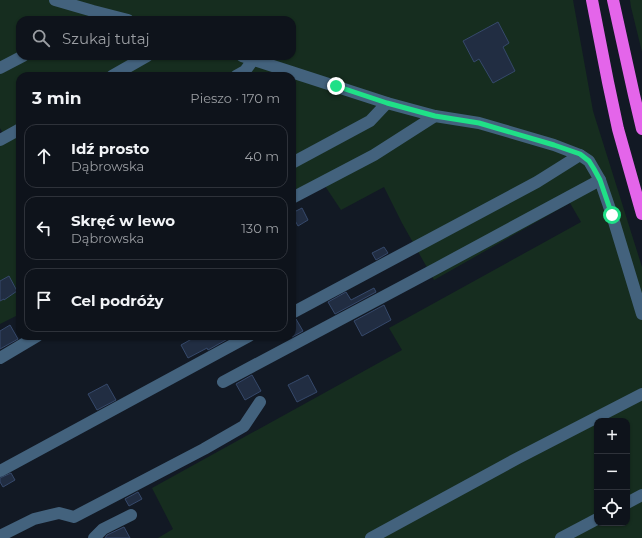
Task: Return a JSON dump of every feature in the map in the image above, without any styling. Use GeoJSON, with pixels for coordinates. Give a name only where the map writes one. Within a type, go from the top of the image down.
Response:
{"type":"FeatureCollection","features":[{"type":"Feature","properties":{"kind":"highway"},"geometry":{"type":"LineString","coordinates":[[592,0],[615,115],[642,214]]}},
{"type":"Feature","properties":{"kind":"highway"},"geometry":{"type":"LineString","coordinates":[[614,0],[642,129]]}},
{"type":"Feature","properties":{"kind":"lane"},"geometry":{"type":"LineString","coordinates":[[55,0],[89,16]]}},
{"type":"Feature","properties":{"kind":"lane"},"geometry":{"type":"LineString","coordinates":[[0,68],[16,60]]}},
{"type":"Feature","properties":{"kind":"lane"},"geometry":{"type":"LineString","coordinates":[[119,72],[140,60]]}},
{"type":"Feature","properties":{"kind":"lane"},"geometry":{"type":"LineString","coordinates":[[243,72],[245,71],[248,60]]}},
{"type":"Feature","properties":{"kind":"lane"},"geometry":{"type":"LineString","coordinates":[[254,60],[291,72]]}},
{"type":"Feature","properties":{"kind":"lane"},"geometry":{"type":"LineString","coordinates":[[296,74],[387,103],[435,116],[479,123],[580,154],[589,161],[600,180],[642,314]]}},
{"type":"Feature","properties":{"kind":"lane"},"geometry":{"type":"LineString","coordinates":[[296,161],[370,121],[387,103]]}},
{"type":"Feature","properties":{"kind":"lane"},"geometry":{"type":"LineString","coordinates":[[296,196],[374,154],[435,116]]}},
{"type":"Feature","properties":{"kind":"lane"},"geometry":{"type":"LineString","coordinates":[[0,140],[16,131]]}},
{"type":"Feature","properties":{"kind":"lane"},"geometry":{"type":"LineString","coordinates":[[296,311],[537,182],[580,154]]}},
{"type":"Feature","properties":{"kind":"lane"},"geometry":{"type":"LineString","coordinates":[[223,382],[600,180]]}},
{"type":"Feature","properties":{"kind":"lane"},"geometry":{"type":"LineString","coordinates":[[0,358],[30,340]]}},
{"type":"Feature","properties":{"kind":"lane"},"geometry":{"type":"LineString","coordinates":[[0,471],[242,340]]}},
{"type":"Feature","properties":{"kind":"lane"},"geometry":{"type":"LineString","coordinates":[[371,538],[518,458],[642,394]]}},
{"type":"Feature","properties":{"kind":"lane"},"geometry":{"type":"LineString","coordinates":[[0,536],[34,519],[59,513],[74,517],[204,449],[244,426],[260,402]]}},
{"type":"Feature","properties":{"kind":"lane"},"geometry":{"type":"LineString","coordinates":[[630,501],[642,495]]}},
{"type":"Feature","properties":{"kind":"lane"},"geometry":{"type":"LineString","coordinates":[[94,538],[103,529],[131,515]]}},
{"type":"Feature","properties":{"kind":"lane"},"geometry":{"type":"LineString","coordinates":[[562,538],[594,521]]}},
{"type":"Feature","properties":{"kind":"green space"},"geometry":{"type":"Polygon","coordinates":[[[0,0],[573,0],[593,111],[642,267],[642,538],[158,538],[173,529],[152,488],[402,350],[389,328],[581,222],[570,203],[434,280],[384,187],[341,210],[325,186],[296,201],[296,72],[16,72],[16,316],[0,324],[0,141],[5,137],[0,128],[0,0]]]}},
{"type":"Feature","properties":{"kind":"green space"},"geometry":{"type":"Polygon","coordinates":[[[630,0],[642,0],[642,52],[631,7],[630,0]]]}},
{"type":"Feature","properties":{"kind":"building"},"geometry":{"type":"Polygon","coordinates":[[[498,22],[509,43],[503,47],[515,71],[493,83],[479,59],[474,62],[463,41],[498,22]]]}},
{"type":"Feature","properties":{"kind":"building"},"geometry":{"type":"Polygon","coordinates":[[[302,208],[308,220],[298,226],[296,222],[296,211],[302,208]]]}},
{"type":"Feature","properties":{"kind":"building"},"geometry":{"type":"Polygon","coordinates":[[[384,247],[388,253],[376,260],[372,253],[384,247]]]}},
{"type":"Feature","properties":{"kind":"building"},"geometry":{"type":"Polygon","coordinates":[[[9,276],[16,292],[0,301],[0,281],[9,276]]]}},
{"type":"Feature","properties":{"kind":"building"},"geometry":{"type":"Polygon","coordinates":[[[374,288],[376,292],[335,314],[328,302],[346,292],[351,300],[374,288]]]}},
{"type":"Feature","properties":{"kind":"building"},"geometry":{"type":"Polygon","coordinates":[[[384,305],[391,320],[362,336],[354,321],[384,305]]]}},
{"type":"Feature","properties":{"kind":"building"},"geometry":{"type":"Polygon","coordinates":[[[296,319],[303,331],[296,335],[296,319]]]}},
{"type":"Feature","properties":{"kind":"building"},"geometry":{"type":"Polygon","coordinates":[[[10,325],[16,336],[16,340],[0,349],[0,331],[10,325]]]}},
{"type":"Feature","properties":{"kind":"building"},"geometry":{"type":"Polygon","coordinates":[[[190,340],[226,340],[208,350],[207,348],[188,358],[181,345],[190,340]]]}},
{"type":"Feature","properties":{"kind":"building"},"geometry":{"type":"Polygon","coordinates":[[[252,375],[261,391],[245,400],[236,384],[252,375]]]}},
{"type":"Feature","properties":{"kind":"building"},"geometry":{"type":"Polygon","coordinates":[[[308,375],[317,392],[297,402],[288,385],[308,375]]]}},
{"type":"Feature","properties":{"kind":"building"},"geometry":{"type":"Polygon","coordinates":[[[107,384],[116,400],[97,410],[88,394],[107,384]]]}},
{"type":"Feature","properties":{"kind":"building"},"geometry":{"type":"Polygon","coordinates":[[[11,473],[15,480],[3,487],[0,482],[0,478],[11,473]]]}},
{"type":"Feature","properties":{"kind":"building"},"geometry":{"type":"Polygon","coordinates":[[[138,492],[142,499],[129,506],[125,499],[138,492]]]}},
{"type":"Feature","properties":{"kind":"building"},"geometry":{"type":"Polygon","coordinates":[[[124,527],[130,538],[105,538],[107,535],[124,527]]]}},
{"type":"Feature","properties":{"kind":"route"},"geometry":{"type":"LineString","coordinates":[[336,86],[387,103],[435,116],[479,123],[580,154],[589,161],[600,180],[612,215]]}}]}
